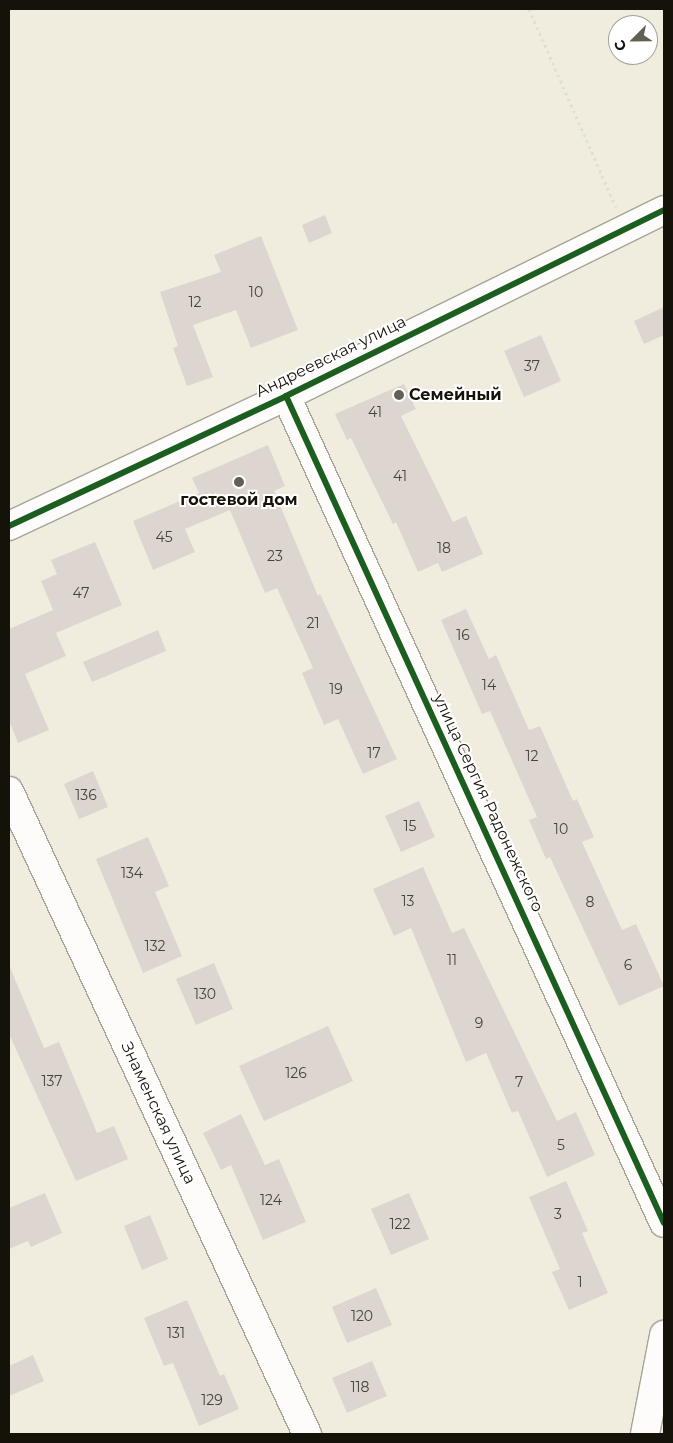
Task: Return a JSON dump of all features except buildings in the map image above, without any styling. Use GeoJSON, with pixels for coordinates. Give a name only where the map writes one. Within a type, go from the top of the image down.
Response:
{"type":"FeatureCollection","features":[{"type":"Feature","properties":{"kind":"street","name":"Андреевская улица"},"geometry":{"type":"LineString","coordinates":[[9,526],[286,396],[664,210]]}},
{"type":"Feature","properties":{"kind":"street","name":"улица Сергия Радонежского"},"geometry":{"type":"LineString","coordinates":[[286,396],[664,1223]]}},
{"type":"Feature","properties":{"kind":"street","name":"Знаменская улица"},"geometry":{"type":"LineString","coordinates":[[9,791],[307,1434]]}},
{"type":"Feature","properties":{"kind":"street"},"geometry":{"type":"LineString","coordinates":[[645,1434],[664,1335]]}},
{"type":"Feature","properties":{"kind":"path"},"geometry":{"type":"LineString","coordinates":[[529,9],[625,228]]}},
{"type":"Feature","properties":{"kind":"cycle path"},"geometry":{"type":"LineString","coordinates":[[9,526],[286,396],[664,210]]}},
{"type":"Feature","properties":{"kind":"cycle path"},"geometry":{"type":"LineString","coordinates":[[286,396],[664,1223]]}},
{"type":"Feature","properties":{"kind":"place","name":"Семейный"},"geometry":{"type":"Point","coordinates":[399,395]}},
{"type":"Feature","properties":{"kind":"place","name":"гостевой дом"},"geometry":{"type":"Point","coordinates":[239,482]}}]}
